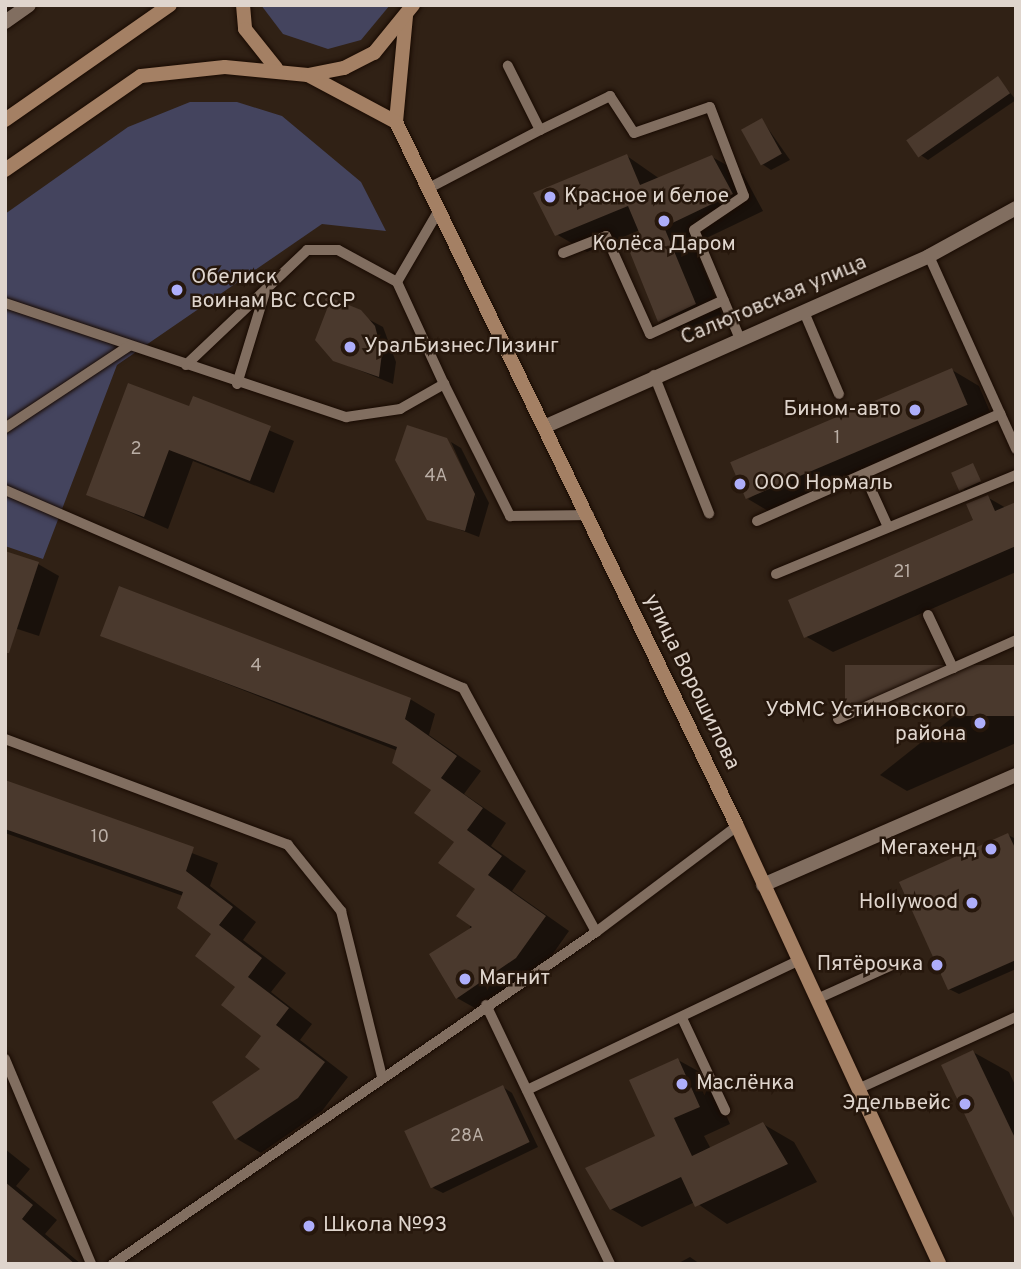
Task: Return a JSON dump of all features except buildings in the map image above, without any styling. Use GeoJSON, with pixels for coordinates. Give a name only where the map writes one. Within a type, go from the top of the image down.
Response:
{"type":"FeatureCollection","features":[{"type":"Feature","properties":{"kind":"main road"},"geometry":{"type":"LineString","coordinates":[[6,118],[170,5]]}},
{"type":"Feature","properties":{"kind":"main road"},"geometry":{"type":"LineString","coordinates":[[243,5],[246,29],[276,68]]}},
{"type":"Feature","properties":{"kind":"main road"},"geometry":{"type":"LineString","coordinates":[[308,75],[374,53],[409,10]]}},
{"type":"Feature","properties":{"kind":"main road"},"geometry":{"type":"LineString","coordinates":[[5,170],[141,76],[276,68],[308,75],[396,122],[409,10]]}},
{"type":"Feature","properties":{"kind":"main road","name":"улица Ворошилова"},"geometry":{"type":"LineString","coordinates":[[396,122],[546,426],[737,826],[939,1264]]}},
{"type":"Feature","properties":{"kind":"street"},"geometry":{"type":"LineString","coordinates":[[5,22],[29,5]]}},
{"type":"Feature","properties":{"kind":"street","name":"Салютовская улица"},"geometry":{"type":"LineString","coordinates":[[546,426],[654,375],[929,256],[1016,208]]}},
{"type":"Feature","properties":{"kind":"street"},"geometry":{"type":"LineString","coordinates":[[763,885],[1016,775]]}},
{"type":"Feature","properties":{"kind":"lane"},"geometry":{"type":"LineString","coordinates":[[508,66],[540,130]]}},
{"type":"Feature","properties":{"kind":"lane"},"geometry":{"type":"LineString","coordinates":[[429,188],[610,96],[634,133],[710,107],[744,196],[694,230],[740,339]]}},
{"type":"Feature","properties":{"kind":"lane"},"geometry":{"type":"LineString","coordinates":[[397,282],[439,210]]}},
{"type":"Feature","properties":{"kind":"lane"},"geometry":{"type":"LineString","coordinates":[[563,253],[606,236],[650,334],[724,300]]}},
{"type":"Feature","properties":{"kind":"lane"},"geometry":{"type":"LineString","coordinates":[[186,365],[307,250],[338,250],[397,282],[510,516],[589,515]]}},
{"type":"Feature","properties":{"kind":"lane"},"geometry":{"type":"LineString","coordinates":[[929,256],[1016,449]]}},
{"type":"Feature","properties":{"kind":"lane"},"geometry":{"type":"LineString","coordinates":[[237,384],[267,288]]}},
{"type":"Feature","properties":{"kind":"lane"},"geometry":{"type":"LineString","coordinates":[[5,303],[237,384],[346,418],[400,409],[444,384]]}},
{"type":"Feature","properties":{"kind":"lane"},"geometry":{"type":"LineString","coordinates":[[804,312],[839,394]]}},
{"type":"Feature","properties":{"kind":"lane"},"geometry":{"type":"LineString","coordinates":[[5,428],[129,346]]}},
{"type":"Feature","properties":{"kind":"lane"},"geometry":{"type":"LineString","coordinates":[[654,375],[709,513]]}},
{"type":"Feature","properties":{"kind":"lane"},"geometry":{"type":"LineString","coordinates":[[757,521],[1000,414]]}},
{"type":"Feature","properties":{"kind":"lane"},"geometry":{"type":"LineString","coordinates":[[864,474],[888,527]]}},
{"type":"Feature","properties":{"kind":"lane"},"geometry":{"type":"LineString","coordinates":[[776,574],[1016,475]]}},
{"type":"Feature","properties":{"kind":"lane"},"geometry":{"type":"LineString","coordinates":[[5,490],[463,688],[596,932]]}},
{"type":"Feature","properties":{"kind":"lane"},"geometry":{"type":"LineString","coordinates":[[928,615],[953,668]]}},
{"type":"Feature","properties":{"kind":"lane"},"geometry":{"type":"LineString","coordinates":[[838,719],[1016,640]]}},
{"type":"Feature","properties":{"kind":"lane"},"geometry":{"type":"LineString","coordinates":[[5,739],[288,845],[341,911],[382,1077]]}},
{"type":"Feature","properties":{"kind":"lane"},"geometry":{"type":"LineString","coordinates":[[113,1264],[486,1005],[596,932],[737,826]]}},
{"type":"Feature","properties":{"kind":"lane"},"geometry":{"type":"LineString","coordinates":[[527,1090],[799,960]]}},
{"type":"Feature","properties":{"kind":"lane"},"geometry":{"type":"LineString","coordinates":[[817,999],[890,966]]}},
{"type":"Feature","properties":{"kind":"lane"},"geometry":{"type":"LineString","coordinates":[[486,1005],[610,1264]]}},
{"type":"Feature","properties":{"kind":"lane"},"geometry":{"type":"LineString","coordinates":[[858,1088],[1015,1016]]}},
{"type":"Feature","properties":{"kind":"lane"},"geometry":{"type":"LineString","coordinates":[[682,1018],[725,1110]]}},
{"type":"Feature","properties":{"kind":"lane"},"geometry":{"type":"LineString","coordinates":[[5,1059],[91,1264]]}},
{"type":"Feature","properties":{"kind":"shaded area"},"geometry":{"type":"Polygon","coordinates":[[[261,5],[390,5],[361,40],[328,49],[283,34],[261,5]]]}},
{"type":"Feature","properties":{"kind":"shaded area"},"geometry":{"type":"Polygon","coordinates":[[[190,102],[237,102],[282,116],[361,182],[386,231],[322,224],[117,365],[43,559],[5,546],[5,214],[128,127],[190,102]]]}},
{"type":"Feature","properties":{"kind":"place","name":"Красное и белое"},"geometry":{"type":"Point","coordinates":[550,197]}},
{"type":"Feature","properties":{"kind":"place","name":"Колёса Даром"},"geometry":{"type":"Point","coordinates":[664,221]}},
{"type":"Feature","properties":{"kind":"place","name":"Обелиск воинам ВС СССР"},"geometry":{"type":"Point","coordinates":[177,290]}},
{"type":"Feature","properties":{"kind":"place","name":"УралБизнесЛизинг"},"geometry":{"type":"Point","coordinates":[350,347]}},
{"type":"Feature","properties":{"kind":"place","name":"Бином-авто"},"geometry":{"type":"Point","coordinates":[915,410]}},
{"type":"Feature","properties":{"kind":"place","name":"ООО Нормаль"},"geometry":{"type":"Point","coordinates":[740,484]}},
{"type":"Feature","properties":{"kind":"place","name":"УФМС Устиновского района"},"geometry":{"type":"Point","coordinates":[980,723]}},
{"type":"Feature","properties":{"kind":"place","name":"Мегахенд"},"geometry":{"type":"Point","coordinates":[991,849]}},
{"type":"Feature","properties":{"kind":"place","name":"Hollywood"},"geometry":{"type":"Point","coordinates":[972,903]}},
{"type":"Feature","properties":{"kind":"place","name":"Пятёрочка"},"geometry":{"type":"Point","coordinates":[937,965]}},
{"type":"Feature","properties":{"kind":"place","name":"Магнит"},"geometry":{"type":"Point","coordinates":[465,979]}},
{"type":"Feature","properties":{"kind":"place","name":"Маслёнка"},"geometry":{"type":"Point","coordinates":[682,1084]}},
{"type":"Feature","properties":{"kind":"place","name":"Эдельвейс"},"geometry":{"type":"Point","coordinates":[965,1104]}},
{"type":"Feature","properties":{"kind":"place","name":"Школа №93"},"geometry":{"type":"Point","coordinates":[309,1226]}}]}
